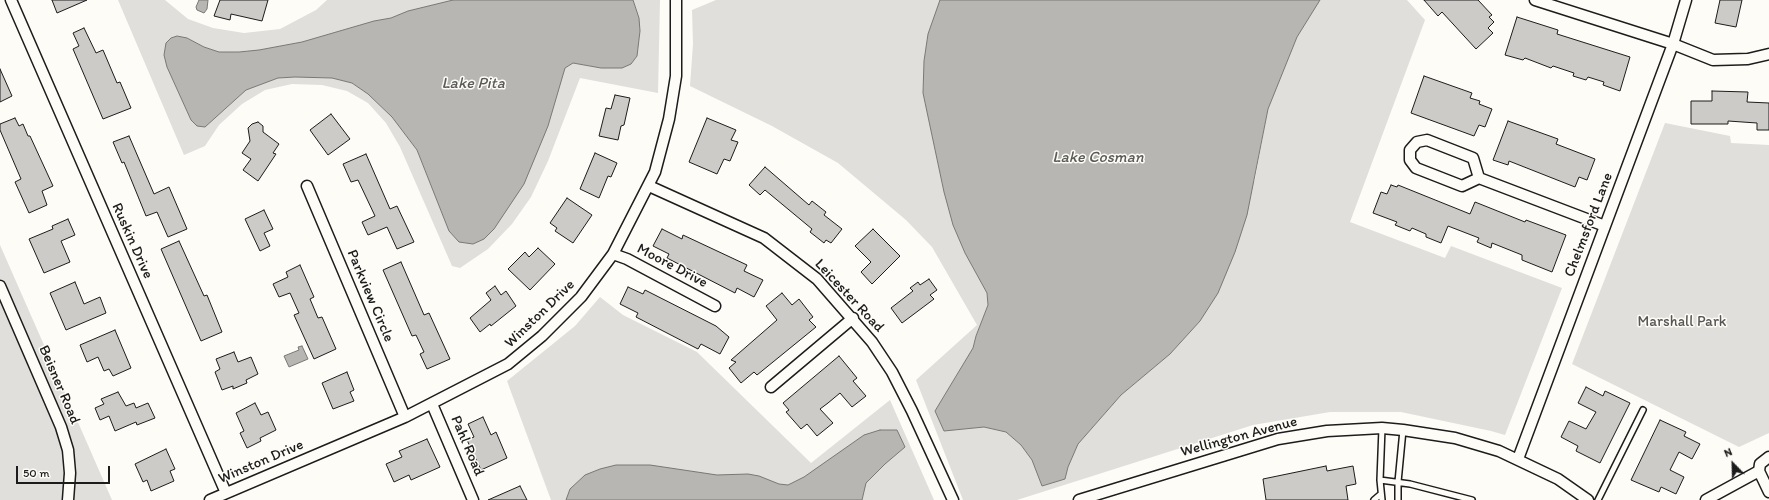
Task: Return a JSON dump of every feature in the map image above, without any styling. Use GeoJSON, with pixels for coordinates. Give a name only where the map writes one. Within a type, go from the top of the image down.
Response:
{"type":"FeatureCollection","features":[{"type":"Feature","properties":{"kind":"street","name":"Ruskin Drive"},"geometry":{"type":"LineString","coordinates":[[11,0],[226,493]]}},
{"type":"Feature","properties":{"kind":"street","name":"Winston Drive"},"geometry":{"type":"LineString","coordinates":[[210,500],[405,417],[508,364],[542,336],[581,297],[613,254],[655,172],[669,119],[676,76],[676,0]]}},
{"type":"Feature","properties":{"kind":"street"},"geometry":{"type":"LineString","coordinates":[[1535,0],[1673,44],[1712,60],[1748,60],[1769,54]]}},
{"type":"Feature","properties":{"kind":"street","name":"Chelmsford Lane"},"geometry":{"type":"LineString","coordinates":[[1518,459],[1673,44],[1686,0]]}},
{"type":"Feature","properties":{"kind":"street"},"geometry":{"type":"LineString","coordinates":[[1479,178],[1473,158],[1427,140],[1417,142],[1410,150],[1410,160],[1416,168],[1462,186],[1479,178],[1605,226]]}},
{"type":"Feature","properties":{"kind":"street","name":"Parkview Circle"},"geometry":{"type":"LineString","coordinates":[[307,186],[405,417]]}},
{"type":"Feature","properties":{"kind":"street","name":"Leicester Road"},"geometry":{"type":"LineString","coordinates":[[649,186],[764,238],[816,279],[853,318],[872,342],[892,372],[912,411],[953,500]]}},
{"type":"Feature","properties":{"kind":"street","name":"Moore Drive"},"geometry":{"type":"LineString","coordinates":[[613,254],[627,259],[715,306]]}},
{"type":"Feature","properties":{"kind":"street","name":"Beisner Road"},"geometry":{"type":"LineString","coordinates":[[0,286],[63,432],[68,450],[70,473],[68,500]]}},
{"type":"Feature","properties":{"kind":"street"},"geometry":{"type":"LineString","coordinates":[[771,387],[853,318]]}},
{"type":"Feature","properties":{"kind":"street","name":"Pahl Road"},"geometry":{"type":"LineString","coordinates":[[432,404],[473,500]]}},
{"type":"Feature","properties":{"kind":"street","name":"Wellington Avenue"},"geometry":{"type":"LineString","coordinates":[[1079,500],[1278,439],[1328,431],[1382,428],[1455,438],[1499,451],[1558,479],[1588,500]]}},
{"type":"Feature","properties":{"kind":"street"},"geometry":{"type":"LineString","coordinates":[[1769,457],[1760,464],[1759,471],[1769,492]]}},
{"type":"Feature","properties":{"kind":"street"},"geometry":{"type":"LineString","coordinates":[[1706,500],[1759,471]]}},
{"type":"Feature","properties":{"kind":"lane"},"geometry":{"type":"LineString","coordinates":[[1598,500],[1643,410]]}},
{"type":"Feature","properties":{"kind":"lane"},"geometry":{"type":"LineString","coordinates":[[1374,500],[1381,497],[1380,480],[1382,428]]}},
{"type":"Feature","properties":{"kind":"lane"},"geometry":{"type":"LineString","coordinates":[[1398,500],[1398,482],[1403,430]]}},
{"type":"Feature","properties":{"kind":"lane"},"geometry":{"type":"LineString","coordinates":[[1380,480],[1410,484],[1472,500]]}},
{"type":"Feature","properties":{"kind":"green space"},"geometry":{"type":"Polygon","coordinates":[[[118,0],[165,0],[188,19],[213,28],[244,33],[280,29],[316,10],[327,0],[453,0],[408,11],[391,18],[374,21],[302,42],[259,50],[219,52],[204,47],[187,38],[167,67],[191,120],[197,126],[204,127],[246,90],[278,78],[332,78],[352,83],[368,94],[392,117],[417,150],[449,231],[460,242],[473,244],[494,229],[548,126],[565,68],[573,63],[601,68],[631,64],[637,56],[640,31],[639,18],[633,0],[660,0],[658,93],[580,78],[548,161],[531,197],[512,224],[488,249],[460,268],[452,266],[400,147],[386,123],[368,103],[347,91],[322,85],[292,84],[265,90],[242,104],[219,125],[205,146],[184,155],[118,0]]]}},
{"type":"Feature","properties":{"kind":"green space"},"geometry":{"type":"Polygon","coordinates":[[[716,0],[940,0],[928,34],[924,61],[923,93],[944,192],[953,225],[965,253],[987,293],[988,305],[973,348],[935,411],[944,431],[984,427],[1006,432],[1021,445],[1032,460],[1042,486],[1065,479],[1068,467],[1078,444],[1121,395],[1170,354],[1200,321],[1255,179],[1268,109],[1297,37],[1320,0],[1407,0],[1425,20],[1350,222],[1445,258],[1451,246],[1562,288],[1505,435],[1401,412],[1330,412],[1253,425],[1017,500],[963,500],[916,380],[977,325],[932,247],[906,220],[838,163],[772,126],[690,86],[693,44],[692,10],[716,0]]]}},
{"type":"Feature","properties":{"kind":"green space","name":"Marshall Park"},"geometry":{"type":"Polygon","coordinates":[[[1665,123],[1730,136],[1731,143],[1769,145],[1769,433],[1739,447],[1572,364],[1665,123]]]}},
{"type":"Feature","properties":{"kind":"green space"},"geometry":{"type":"Polygon","coordinates":[[[0,245],[77,420],[112,500],[0,500],[0,245]]]}},
{"type":"Feature","properties":{"kind":"green space"},"geometry":{"type":"Polygon","coordinates":[[[600,297],[623,315],[697,352],[811,463],[890,400],[934,500],[551,500],[507,381],[575,326],[600,297]]]}},
{"type":"Feature","properties":{"kind":"water"},"geometry":{"type":"Polygon","coordinates":[[[199,0],[208,0],[207,9],[204,13],[197,10],[196,7],[199,0]]]}},
{"type":"Feature","properties":{"kind":"water","name":"Lake Pita"},"geometry":{"type":"Polygon","coordinates":[[[453,0],[633,0],[639,18],[640,31],[637,56],[631,64],[622,68],[601,68],[573,63],[565,68],[548,126],[524,184],[494,229],[484,239],[473,244],[459,242],[449,231],[417,150],[392,117],[368,94],[352,83],[332,78],[278,78],[246,90],[205,127],[197,126],[191,120],[167,67],[164,55],[166,43],[171,38],[177,36],[187,38],[204,47],[219,52],[259,50],[302,42],[374,21],[391,18],[408,11],[453,0]]]}},
{"type":"Feature","properties":{"kind":"water","name":"Lake Cosman"},"geometry":{"type":"Polygon","coordinates":[[[940,0],[1320,0],[1297,37],[1268,109],[1247,215],[1235,252],[1218,293],[1200,321],[1170,354],[1121,395],[1078,444],[1068,467],[1065,479],[1042,486],[1032,460],[1021,445],[1006,432],[984,427],[944,431],[935,411],[973,348],[988,305],[987,293],[965,253],[953,225],[944,192],[923,93],[924,61],[928,34],[940,0]]]}},
{"type":"Feature","properties":{"kind":"water"},"geometry":{"type":"Polygon","coordinates":[[[302,346],[308,359],[289,367],[284,356],[299,350],[298,347],[302,346]]]}},
{"type":"Feature","properties":{"kind":"water"},"geometry":{"type":"Polygon","coordinates":[[[880,430],[897,430],[905,447],[866,483],[862,500],[566,500],[570,489],[585,475],[616,465],[650,465],[717,475],[748,474],[759,476],[779,484],[788,485],[804,477],[864,435],[880,430]]]}},
{"type":"Feature","properties":{"kind":"building"},"geometry":{"type":"Polygon","coordinates":[[[52,0],[87,0],[57,13],[52,0]]]}},
{"type":"Feature","properties":{"kind":"building"},"geometry":{"type":"Polygon","coordinates":[[[220,0],[268,0],[262,21],[231,14],[230,20],[214,16],[220,0]]]}},
{"type":"Feature","properties":{"kind":"building"},"geometry":{"type":"Polygon","coordinates":[[[1424,0],[1478,0],[1492,15],[1489,17],[1494,22],[1488,28],[1493,33],[1476,49],[1442,12],[1438,16],[1424,0]]]}},
{"type":"Feature","properties":{"kind":"building"},"geometry":{"type":"Polygon","coordinates":[[[1720,0],[1742,0],[1736,27],[1715,23],[1720,0]]]}},
{"type":"Feature","properties":{"kind":"building"},"geometry":{"type":"Polygon","coordinates":[[[1517,17],[1558,30],[1557,34],[1630,57],[1620,91],[1603,85],[1604,82],[1588,77],[1586,80],[1573,76],[1574,73],[1553,66],[1551,68],[1525,58],[1523,60],[1505,55],[1517,17]]]}},
{"type":"Feature","properties":{"kind":"building"},"geometry":{"type":"Polygon","coordinates":[[[84,28],[96,53],[103,50],[117,83],[120,82],[131,108],[103,119],[73,49],[79,46],[73,33],[84,28]]]}},
{"type":"Feature","properties":{"kind":"building"},"geometry":{"type":"Polygon","coordinates":[[[0,69],[12,96],[0,102],[0,69]]]}},
{"type":"Feature","properties":{"kind":"building"},"geometry":{"type":"Polygon","coordinates":[[[1424,76],[1472,93],[1470,98],[1480,101],[1479,104],[1492,109],[1485,127],[1479,125],[1474,136],[1411,113],[1424,76]]]}},
{"type":"Feature","properties":{"kind":"building"},"geometry":{"type":"Polygon","coordinates":[[[1712,91],[1748,92],[1747,102],[1769,103],[1769,130],[1757,130],[1757,123],[1728,121],[1728,124],[1691,124],[1691,101],[1712,101],[1712,91]]]}},
{"type":"Feature","properties":{"kind":"building"},"geometry":{"type":"Polygon","coordinates":[[[615,95],[630,98],[624,125],[621,126],[618,140],[599,136],[606,108],[611,109],[615,95]]]}},
{"type":"Feature","properties":{"kind":"building"},"geometry":{"type":"Polygon","coordinates":[[[331,114],[350,139],[328,155],[310,130],[331,114]]]}},
{"type":"Feature","properties":{"kind":"building"},"geometry":{"type":"Polygon","coordinates":[[[15,118],[19,126],[23,124],[28,136],[30,136],[53,186],[42,191],[47,205],[29,213],[15,182],[21,179],[0,130],[0,124],[15,118]]]}},
{"type":"Feature","properties":{"kind":"building"},"geometry":{"type":"Polygon","coordinates":[[[707,118],[736,130],[731,140],[738,142],[730,161],[724,159],[717,174],[689,162],[707,118]]]}},
{"type":"Feature","properties":{"kind":"building"},"geometry":{"type":"Polygon","coordinates":[[[1508,121],[1558,139],[1556,144],[1595,159],[1587,180],[1579,177],[1575,187],[1509,161],[1508,165],[1493,160],[1508,121]]]}},
{"type":"Feature","properties":{"kind":"building"},"geometry":{"type":"Polygon","coordinates":[[[258,122],[263,126],[263,132],[279,144],[273,153],[276,154],[258,181],[243,170],[251,159],[242,153],[250,141],[248,128],[252,124],[258,122]]]}},
{"type":"Feature","properties":{"kind":"building"},"geometry":{"type":"Polygon","coordinates":[[[129,136],[154,194],[169,187],[187,229],[168,237],[157,212],[146,216],[124,162],[122,163],[113,142],[129,136]]]}},
{"type":"Feature","properties":{"kind":"building"},"geometry":{"type":"Polygon","coordinates":[[[595,153],[617,163],[611,177],[608,176],[599,198],[580,189],[595,153]]]}},
{"type":"Feature","properties":{"kind":"building"},"geometry":{"type":"Polygon","coordinates":[[[366,154],[390,209],[397,206],[414,242],[397,249],[387,227],[368,235],[362,222],[375,216],[358,180],[351,182],[343,164],[366,154]]]}},
{"type":"Feature","properties":{"kind":"building"},"geometry":{"type":"Polygon","coordinates":[[[765,167],[809,205],[812,201],[826,212],[824,215],[842,229],[831,243],[826,240],[824,243],[810,232],[812,229],[765,190],[760,195],[749,185],[765,167]]]}},
{"type":"Feature","properties":{"kind":"building"},"geometry":{"type":"Polygon","coordinates":[[[1391,185],[1397,187],[1398,185],[1470,214],[1475,202],[1525,222],[1526,220],[1566,235],[1552,272],[1522,260],[1522,255],[1492,243],[1491,248],[1477,242],[1479,238],[1448,226],[1441,243],[1426,237],[1426,234],[1412,228],[1410,231],[1395,225],[1397,222],[1373,213],[1381,192],[1387,194],[1391,185]]]}},
{"type":"Feature","properties":{"kind":"building"},"geometry":{"type":"Polygon","coordinates":[[[567,198],[592,215],[573,243],[555,231],[557,228],[550,223],[567,198]]]}},
{"type":"Feature","properties":{"kind":"building"},"geometry":{"type":"Polygon","coordinates":[[[264,210],[273,229],[264,233],[270,246],[260,251],[245,219],[264,210]]]}},
{"type":"Feature","properties":{"kind":"building"},"geometry":{"type":"Polygon","coordinates":[[[68,219],[75,235],[61,241],[70,262],[44,273],[29,239],[53,229],[52,226],[68,219]]]}},
{"type":"Feature","properties":{"kind":"building"},"geometry":{"type":"Polygon","coordinates":[[[662,229],[682,239],[683,235],[747,265],[744,271],[763,280],[754,297],[737,288],[735,293],[667,258],[669,254],[653,246],[662,229]]]}},
{"type":"Feature","properties":{"kind":"building"},"geometry":{"type":"Polygon","coordinates":[[[873,229],[900,256],[872,284],[861,272],[871,262],[855,246],[873,229]]]}},
{"type":"Feature","properties":{"kind":"building"},"geometry":{"type":"Polygon","coordinates":[[[179,241],[204,296],[207,295],[222,332],[201,341],[161,249],[179,241]]]}},
{"type":"Feature","properties":{"kind":"building"},"geometry":{"type":"Polygon","coordinates":[[[538,248],[555,264],[530,290],[508,269],[525,252],[529,257],[538,248]]]}},
{"type":"Feature","properties":{"kind":"building"},"geometry":{"type":"Polygon","coordinates":[[[401,262],[424,315],[429,313],[450,359],[427,369],[420,354],[424,352],[416,335],[412,336],[383,270],[401,262]]]}},
{"type":"Feature","properties":{"kind":"building"},"geometry":{"type":"Polygon","coordinates":[[[300,265],[314,297],[310,299],[318,318],[322,317],[336,349],[314,359],[294,315],[299,313],[290,293],[279,297],[273,284],[288,277],[286,272],[300,265]]]}},
{"type":"Feature","properties":{"kind":"building"},"geometry":{"type":"Polygon","coordinates":[[[929,279],[937,290],[930,295],[934,299],[902,323],[891,308],[913,291],[910,288],[918,282],[920,285],[929,279]]]}},
{"type":"Feature","properties":{"kind":"building"},"geometry":{"type":"Polygon","coordinates":[[[75,282],[84,304],[100,297],[106,313],[66,330],[50,293],[75,282]]]}},
{"type":"Feature","properties":{"kind":"building"},"geometry":{"type":"Polygon","coordinates":[[[495,286],[501,295],[506,291],[516,306],[491,326],[490,324],[480,332],[470,318],[491,300],[486,293],[495,286]]]}},
{"type":"Feature","properties":{"kind":"building"},"geometry":{"type":"Polygon","coordinates":[[[628,287],[643,294],[645,290],[716,326],[729,337],[720,354],[701,344],[698,349],[636,317],[638,313],[620,304],[628,287]]]}},
{"type":"Feature","properties":{"kind":"building"},"geometry":{"type":"Polygon","coordinates":[[[782,293],[792,305],[799,299],[813,317],[809,320],[816,327],[757,375],[754,372],[741,383],[729,368],[736,362],[731,360],[777,320],[766,306],[782,293]]]}},
{"type":"Feature","properties":{"kind":"building"},"geometry":{"type":"Polygon","coordinates":[[[115,330],[131,368],[113,376],[109,369],[104,371],[98,357],[87,362],[80,345],[115,330]]]}},
{"type":"Feature","properties":{"kind":"building"},"geometry":{"type":"Polygon","coordinates":[[[234,352],[238,362],[251,357],[258,374],[246,380],[247,383],[233,389],[233,386],[222,390],[215,372],[220,369],[216,359],[234,352]]]}},
{"type":"Feature","properties":{"kind":"building"},"geometry":{"type":"Polygon","coordinates":[[[839,356],[857,378],[853,381],[866,396],[852,407],[840,393],[820,409],[833,423],[817,436],[807,424],[801,429],[786,412],[789,410],[783,403],[839,356]]]}},
{"type":"Feature","properties":{"kind":"building"},"geometry":{"type":"Polygon","coordinates":[[[347,372],[354,390],[350,392],[354,401],[333,409],[322,383],[347,372]]]}},
{"type":"Feature","properties":{"kind":"building"},"geometry":{"type":"Polygon","coordinates":[[[1586,387],[1603,396],[1605,391],[1630,403],[1600,463],[1576,451],[1578,446],[1561,437],[1569,421],[1586,429],[1596,412],[1578,403],[1586,387]]]}},
{"type":"Feature","properties":{"kind":"building"},"geometry":{"type":"Polygon","coordinates":[[[118,392],[126,406],[134,403],[136,408],[148,403],[155,418],[137,425],[136,422],[115,431],[109,416],[100,420],[95,408],[104,404],[101,399],[118,392]]]}},
{"type":"Feature","properties":{"kind":"building"},"geometry":{"type":"Polygon","coordinates":[[[255,403],[261,415],[268,412],[276,430],[260,438],[261,441],[247,448],[240,433],[244,431],[236,413],[255,403]]]}},
{"type":"Feature","properties":{"kind":"building"},"geometry":{"type":"Polygon","coordinates":[[[483,417],[491,435],[496,432],[507,458],[481,470],[467,440],[474,437],[468,424],[483,417]]]}},
{"type":"Feature","properties":{"kind":"building"},"geometry":{"type":"Polygon","coordinates":[[[1660,420],[1686,432],[1684,436],[1700,444],[1692,459],[1679,452],[1670,470],[1684,477],[1676,494],[1661,487],[1659,492],[1631,480],[1660,420]]]}},
{"type":"Feature","properties":{"kind":"building"},"geometry":{"type":"Polygon","coordinates":[[[427,439],[440,467],[411,480],[409,475],[394,482],[386,464],[402,457],[399,451],[427,439]]]}},
{"type":"Feature","properties":{"kind":"building"},"geometry":{"type":"Polygon","coordinates":[[[166,449],[175,469],[170,471],[174,481],[151,491],[147,480],[143,482],[135,464],[166,449]]]}},
{"type":"Feature","properties":{"kind":"building"},"geometry":{"type":"Polygon","coordinates":[[[1326,466],[1327,471],[1353,466],[1356,484],[1346,486],[1348,500],[1266,500],[1263,479],[1326,466]]]}},
{"type":"Feature","properties":{"kind":"building"},"geometry":{"type":"Polygon","coordinates":[[[520,486],[527,500],[488,500],[520,486]]]}}]}
